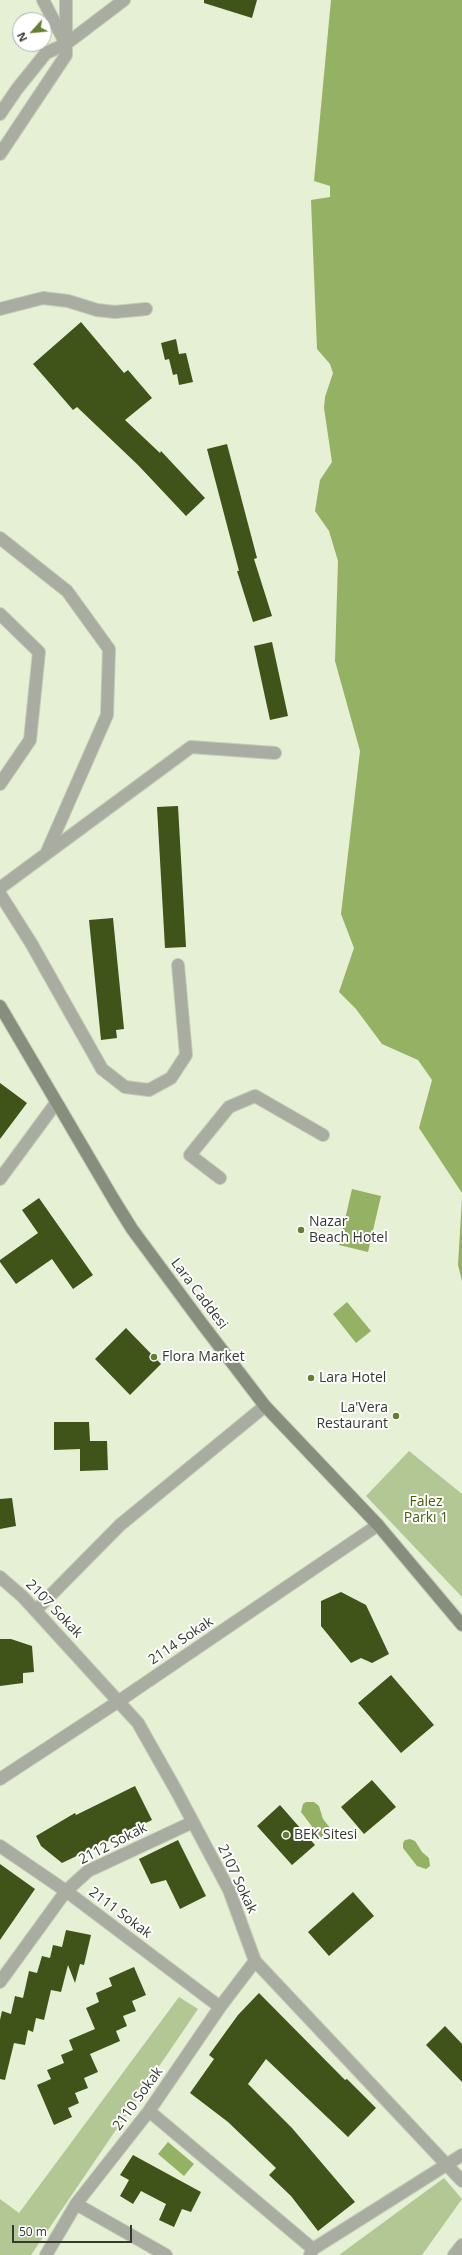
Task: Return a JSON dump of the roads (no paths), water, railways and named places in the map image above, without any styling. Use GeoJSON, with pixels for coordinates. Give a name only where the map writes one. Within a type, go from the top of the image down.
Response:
{"type":"FeatureCollection","features":[{"type":"Feature","properties":{"kind":"street"},"geometry":{"type":"LineString","coordinates":[[43,0],[66,44]]}},
{"type":"Feature","properties":{"kind":"street"},"geometry":{"type":"LineString","coordinates":[[0,154],[66,55],[66,0]]}},
{"type":"Feature","properties":{"kind":"street"},"geometry":{"type":"LineString","coordinates":[[0,114],[16,89],[46,53],[66,44],[124,0]]}},
{"type":"Feature","properties":{"kind":"street"},"geometry":{"type":"LineString","coordinates":[[0,308],[43,298],[68,301],[97,310],[115,312],[146,309]]}},
{"type":"Feature","properties":{"kind":"street"},"geometry":{"type":"LineString","coordinates":[[0,538],[67,591],[109,649],[107,715],[46,854]]}},
{"type":"Feature","properties":{"kind":"street"},"geometry":{"type":"LineString","coordinates":[[0,614],[39,652],[30,740],[0,784]]}},
{"type":"Feature","properties":{"kind":"street"},"geometry":{"type":"LineString","coordinates":[[0,888],[191,747],[275,753]]}},
{"type":"Feature","properties":{"kind":"street"},"geometry":{"type":"LineString","coordinates":[[0,894],[31,943],[102,1069],[125,1087],[149,1090],[171,1078],[186,1055],[178,965]]}},
{"type":"Feature","properties":{"kind":"street","name":"Lara Caddesi"},"geometry":{"type":"LineString","coordinates":[[0,1006],[56,1103],[132,1229],[203,1325],[266,1406],[378,1525],[462,1625]]}},
{"type":"Feature","properties":{"kind":"street"},"geometry":{"type":"LineString","coordinates":[[220,1178],[190,1155],[229,1107],[255,1096],[323,1135]]}},
{"type":"Feature","properties":{"kind":"street"},"geometry":{"type":"LineString","coordinates":[[0,1179],[56,1103]]}},
{"type":"Feature","properties":{"kind":"street"},"geometry":{"type":"LineString","coordinates":[[36,1610],[120,1525],[266,1406]]}},
{"type":"Feature","properties":{"kind":"street","name":"2114 Sokak"},"geometry":{"type":"LineString","coordinates":[[0,1779],[119,1701],[378,1525]]}},
{"type":"Feature","properties":{"kind":"street","name":"2107 Sokak"},"geometry":{"type":"LineString","coordinates":[[0,1577],[36,1610],[138,1723],[229,1890],[255,1961],[462,2181]]}},
{"type":"Feature","properties":{"kind":"street","name":"2112 Sokak"},"geometry":{"type":"LineString","coordinates":[[0,1982],[66,1891],[88,1871],[193,1822]]}},
{"type":"Feature","properties":{"kind":"street","name":"2111 Sokak"},"geometry":{"type":"LineString","coordinates":[[0,1846],[66,1891],[220,2007]]}},
{"type":"Feature","properties":{"kind":"street","name":"2110 Sokak"},"geometry":{"type":"LineString","coordinates":[[46,2255],[76,2204],[150,2112],[220,2007],[255,1961]]}},
{"type":"Feature","properties":{"kind":"street"},"geometry":{"type":"LineString","coordinates":[[150,2112],[311,2252],[462,2155]]}},
{"type":"Feature","properties":{"kind":"street"},"geometry":{"type":"LineString","coordinates":[[76,2204],[166,2255]]}},
{"type":"Feature","properties":{"kind":"street"},"geometry":{"type":"LineString","coordinates":[[454,2255],[462,2245]]}},
{"type":"Feature","properties":{"kind":"place","name":"Nazar Beach Hotel"},"geometry":{"type":"Point","coordinates":[301,1230]}},
{"type":"Feature","properties":{"kind":"place","name":"Flora Market"},"geometry":{"type":"Point","coordinates":[154,1357]}},
{"type":"Feature","properties":{"kind":"place","name":"Lara Hotel"},"geometry":{"type":"Point","coordinates":[311,1378]}},
{"type":"Feature","properties":{"kind":"place","name":"La'Vera Restaurant"},"geometry":{"type":"Point","coordinates":[396,1416]}},
{"type":"Feature","properties":{"kind":"place","name":"BEK Sitesi"},"geometry":{"type":"Point","coordinates":[286,1835]}},
{"type":"Feature","properties":{"kind":"park label","name":"Falez Parkı 1"},"geometry":{"type":"Point","coordinates":[426,1510]}}]}
